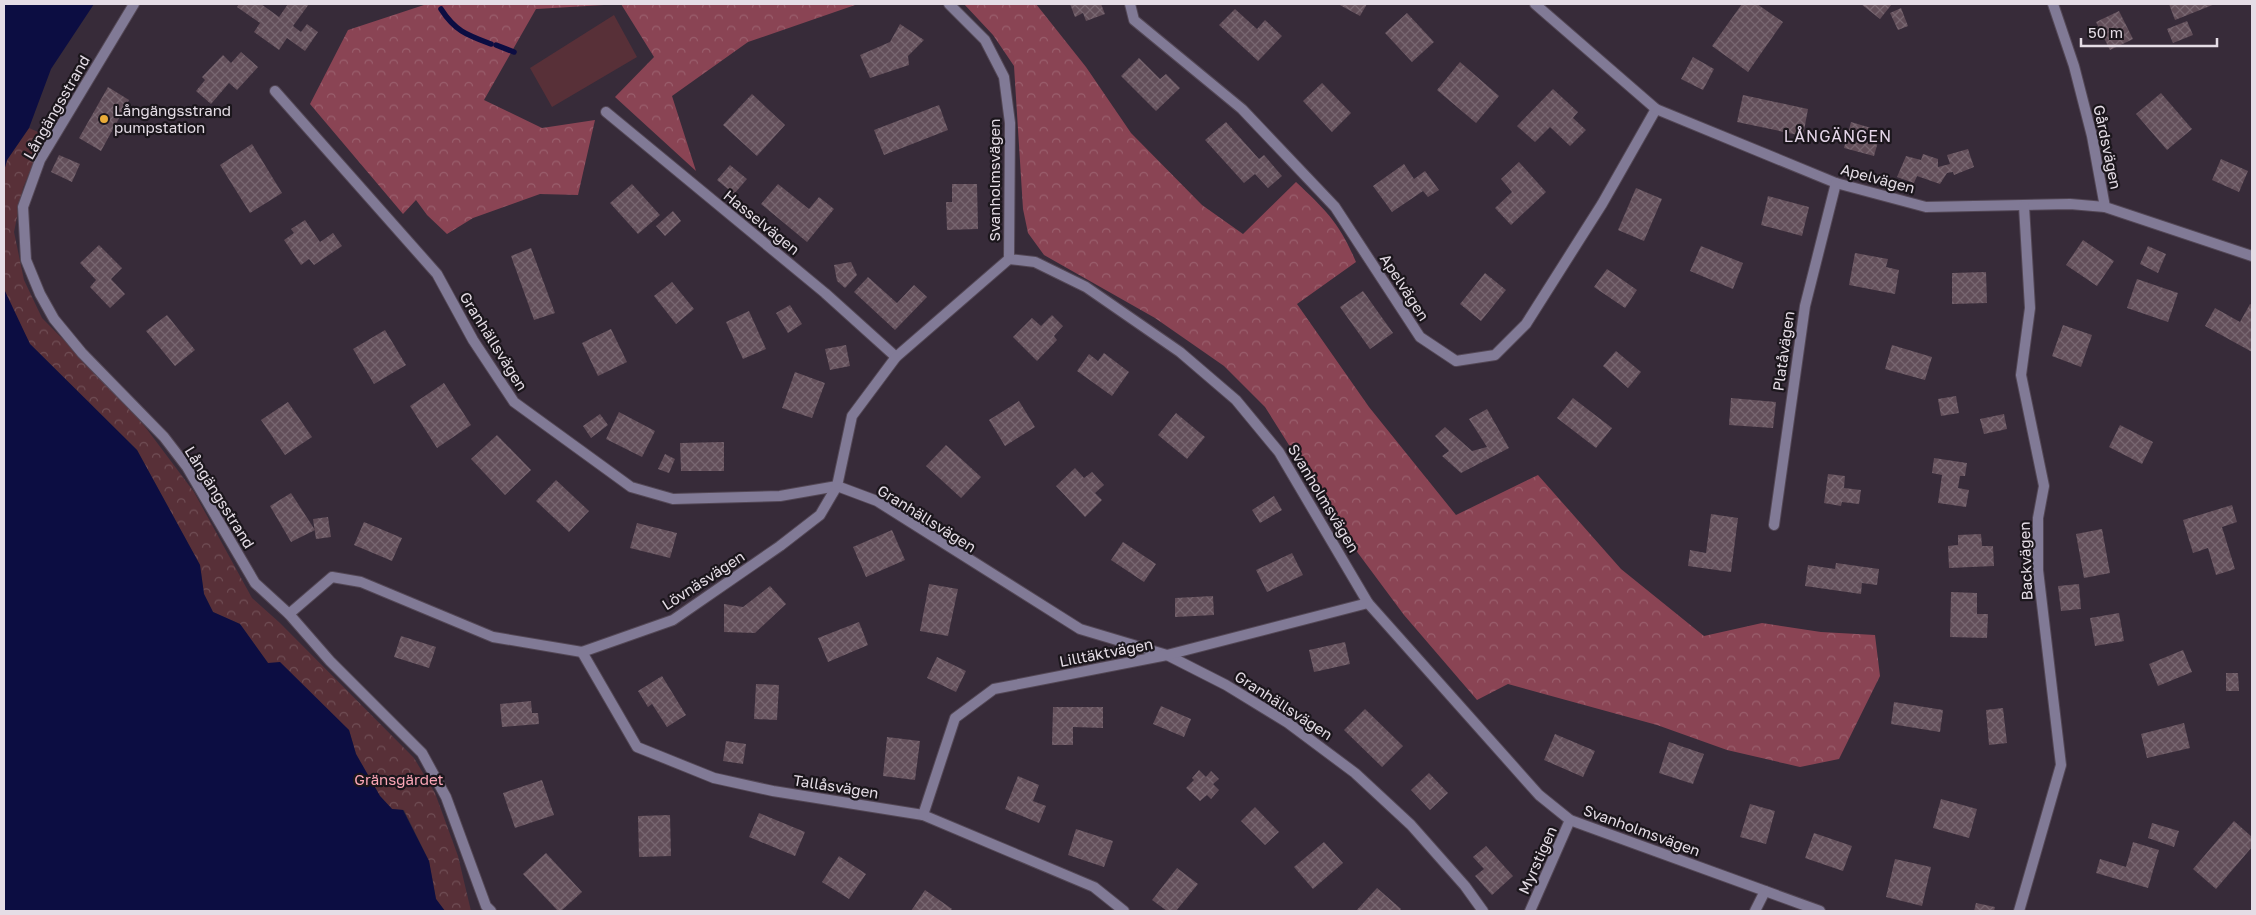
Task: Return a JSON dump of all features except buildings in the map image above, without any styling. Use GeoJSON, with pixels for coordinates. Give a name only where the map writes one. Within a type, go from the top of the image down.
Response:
{"type":"FeatureCollection","features":[{"type":"Feature","properties":{"kind":"street","name":"Långängsstrand"},"geometry":{"type":"LineString","coordinates":[[134,4],[40,160],[23,206],[26,260],[40,294],[54,319],[82,353],[164,437],[187,467],[255,583],[289,614],[330,661],[422,753],[446,797],[486,906],[490,911]]}},
{"type":"Feature","properties":{"kind":"street","name":"Svanholmsvägen"},"geometry":{"type":"LineString","coordinates":[[949,4],[985,40],[1004,77],[1010,123],[1009,259],[1035,262],[1086,287],[1180,352],[1236,400],[1279,452],[1368,602],[1540,796],[1570,820],[1820,911]]}},
{"type":"Feature","properties":{"kind":"street","name":"Apelvägen"},"geometry":{"type":"LineString","coordinates":[[1130,4],[1134,20],[1242,109],[1336,208],[1420,337],[1456,361],[1495,355],[1526,324],[1602,204],[1656,109]]}},
{"type":"Feature","properties":{"kind":"street","name":"Apelvägen"},"geometry":{"type":"LineString","coordinates":[[1535,4],[1656,109],[1836,183],[1926,207],[2070,204],[2105,206]]}},
{"type":"Feature","properties":{"kind":"street","name":"Gårdsvägen"},"geometry":{"type":"LineString","coordinates":[[2052,4],[2074,66],[2092,136],[2105,206],[2252,256]]}},
{"type":"Feature","properties":{"kind":"street","name":"Granhällsvägen"},"geometry":{"type":"LineString","coordinates":[[275,91],[437,274],[473,340],[514,402],[631,486],[673,499],[780,496],[837,486],[877,502],[1080,629],[1167,655],[1226,685],[1288,723],[1355,773],[1411,825],[1465,886],[1483,911]]}},
{"type":"Feature","properties":{"kind":"street","name":"Hasselvägen"},"geometry":{"type":"LineString","coordinates":[[606,112],[825,293],[896,357]]}},
{"type":"Feature","properties":{"kind":"street","name":"Platåvägen"},"geometry":{"type":"LineString","coordinates":[[1774,525],[1805,306],[1836,183]]}},
{"type":"Feature","properties":{"kind":"street","name":"Backvägen"},"geometry":{"type":"LineString","coordinates":[[2019,911],[2061,765],[2038,570],[2038,518],[2044,486],[2021,375],[2030,308],[2024,206]]}},
{"type":"Feature","properties":{"kind":"street","name":"Lövnäsvägen"},"geometry":{"type":"LineString","coordinates":[[289,614],[332,577],[361,582],[493,637],[582,652],[673,620],[780,546],[820,515],[837,486],[852,416],[896,357],[1009,259]]}},
{"type":"Feature","properties":{"kind":"street","name":"Lilltäktvägen"},"geometry":{"type":"LineString","coordinates":[[923,815],[955,718],[994,688],[1167,655],[1368,602]]}},
{"type":"Feature","properties":{"kind":"street","name":"Tallåsvägen"},"geometry":{"type":"LineString","coordinates":[[582,652],[637,747],[714,778],[773,791],[923,815],[1094,887],[1124,911]]}},
{"type":"Feature","properties":{"kind":"street","name":"Myrstigen"},"geometry":{"type":"LineString","coordinates":[[1530,911],[1570,820]]}},
{"type":"Feature","properties":{"kind":"street"},"geometry":{"type":"LineString","coordinates":[[1755,911],[1765,891]]}},
{"type":"Feature","properties":{"kind":"green space"},"geometry":{"type":"Polygon","coordinates":[[[427,4],[621,4],[536,9],[484,100],[542,128],[595,120],[578,195],[540,194],[473,218],[447,234],[427,215],[416,200],[403,214],[310,104],[348,30],[427,4]]]}},
{"type":"Feature","properties":{"kind":"green space"},"geometry":{"type":"Polygon","coordinates":[[[621,4],[858,4],[748,42],[672,96],[696,171],[615,97],[654,57],[621,4]]]}},
{"type":"Feature","properties":{"kind":"green space"},"geometry":{"type":"Polygon","coordinates":[[[964,4],[1036,4],[1086,67],[1131,133],[1202,205],[1243,234],[1296,182],[1316,201],[1338,227],[1356,262],[1297,304],[1369,407],[1456,515],[1538,475],[1621,569],[1704,636],[1762,623],[1821,632],[1875,635],[1880,676],[1839,759],[1800,767],[1727,750],[1657,725],[1508,684],[1477,700],[1404,615],[1352,545],[1265,407],[1224,366],[1155,318],[1044,255],[1028,233],[1023,209],[1014,66],[993,35],[964,4]]]}},
{"type":"Feature","properties":{"kind":"green space"},"geometry":{"type":"Polygon","coordinates":[[[614,15],[637,57],[552,107],[530,68],[614,15]]]}},
{"type":"Feature","properties":{"kind":"green space","name":"Gränsgärdet"},"geometry":{"type":"Polygon","coordinates":[[[29,128],[45,135],[23,188],[14,232],[24,280],[42,318],[119,396],[146,428],[194,492],[252,598],[280,623],[414,758],[435,793],[458,856],[471,911],[445,911],[436,899],[429,861],[404,810],[392,809],[380,796],[356,754],[349,730],[268,663],[240,624],[213,612],[204,594],[200,565],[137,450],[30,344],[4,289],[4,171],[7,160],[29,128]]]}},
{"type":"Feature","properties":{"kind":"shaded area"},"geometry":{"type":"Polygon","coordinates":[[[4,4],[94,4],[51,69],[29,128],[7,160],[4,171],[4,4]]]}},
{"type":"Feature","properties":{"kind":"shaded area"},"geometry":{"type":"Polygon","coordinates":[[[4,289],[30,344],[137,450],[200,565],[204,594],[213,612],[240,624],[268,663],[280,662],[349,730],[356,754],[380,796],[392,809],[403,810],[429,861],[436,899],[445,911],[4,911],[4,289]]]}},
{"type":"Feature","properties":{"kind":"waterway"},"geometry":{"type":"LineString","coordinates":[[441,9],[451,22],[462,31],[491,44]]}},
{"type":"Feature","properties":{"kind":"waterway"},"geometry":{"type":"LineString","coordinates":[[496,45],[514,52]]}},
{"type":"Feature","properties":{"kind":"place","name":"Långängsstrand pumpstation"},"geometry":{"type":"Point","coordinates":[104,119]}},
{"type":"Feature","properties":{"kind":"district","name":"LÅNGÄNGEN"},"geometry":{"type":"Point","coordinates":[1838,136]}}]}
